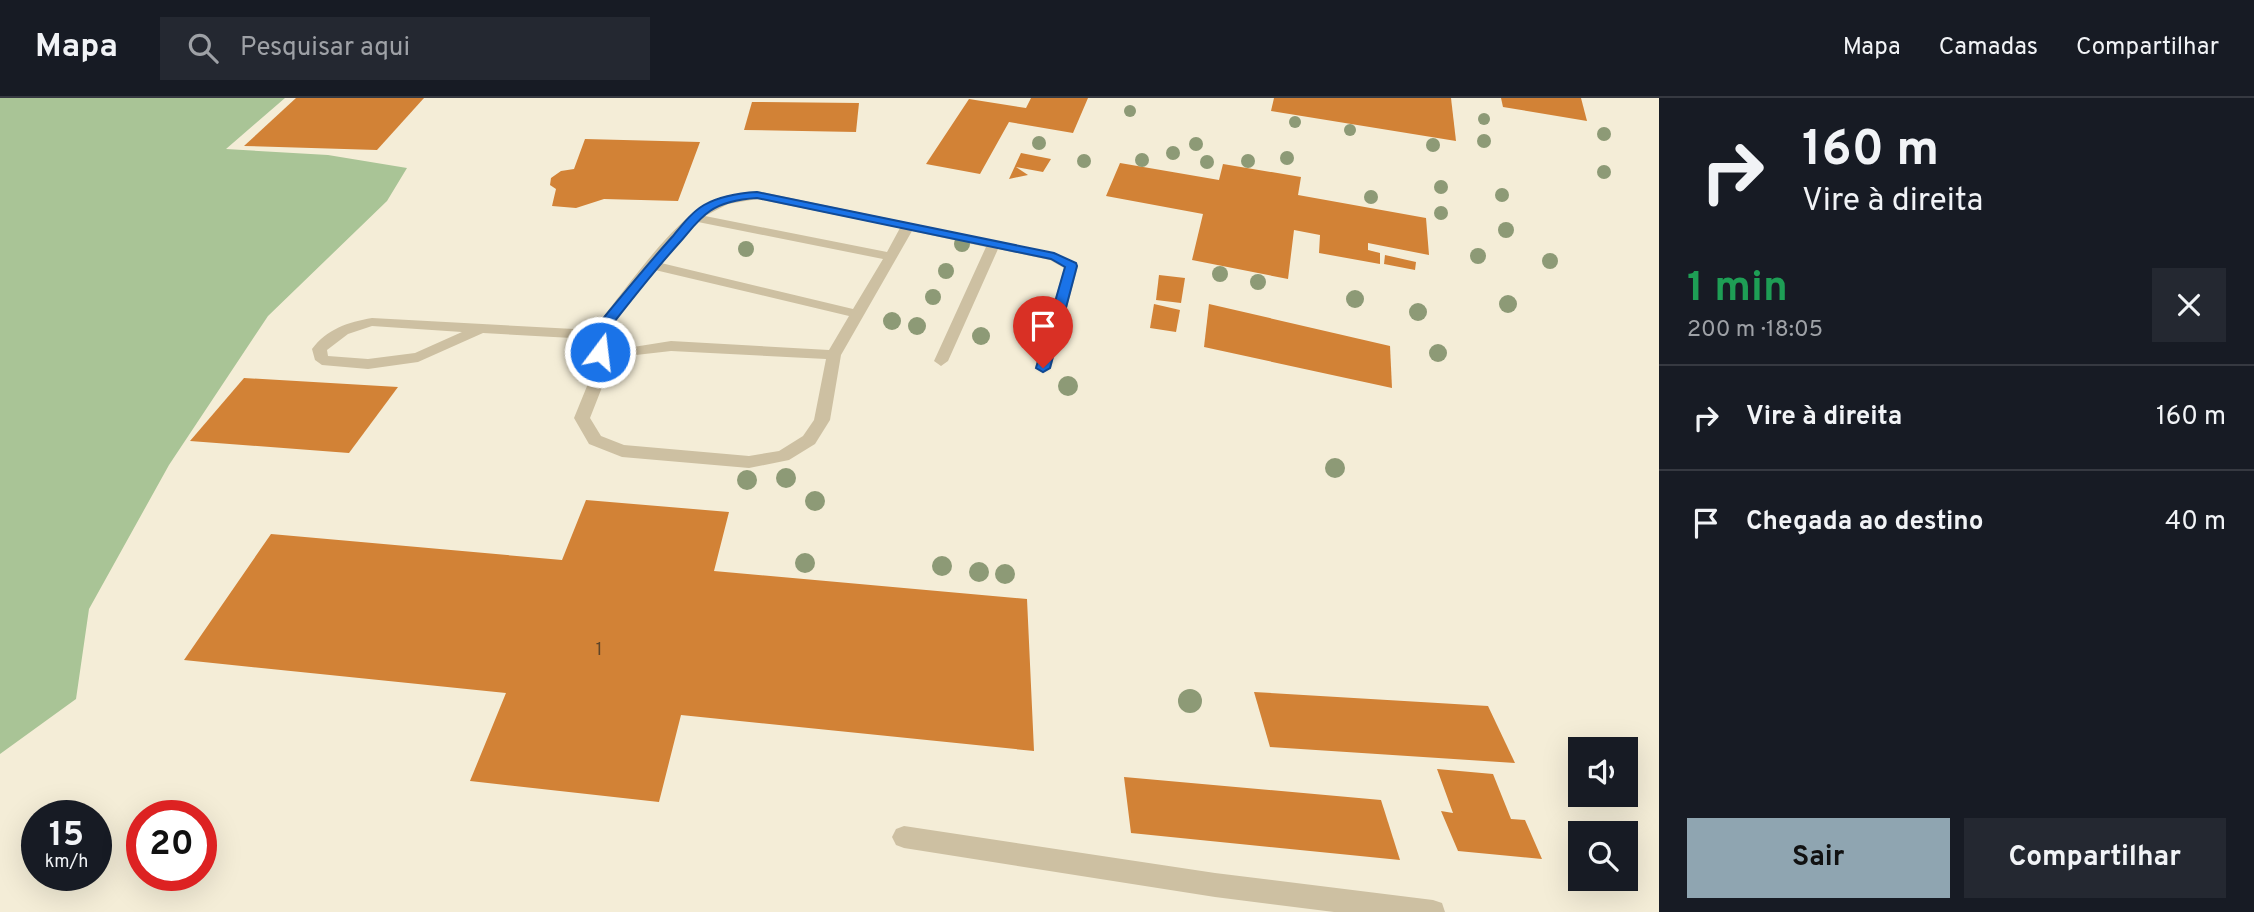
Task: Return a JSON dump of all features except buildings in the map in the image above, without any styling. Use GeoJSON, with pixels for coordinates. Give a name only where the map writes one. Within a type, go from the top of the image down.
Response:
{"type":"FeatureCollection","features":[{"type":"Feature","properties":{"kind":"lane"},"geometry":{"type":"LineString","coordinates":[[908,226],[834,355],[822,419],[809,440],[783,456],[749,462],[621,451],[595,440],[582,418],[603,369],[597,335],[652,265],[695,218],[708,207],[737,196],[757,195],[908,226],[1054,257],[1071,266],[1043,368]]}},
{"type":"Feature","properties":{"kind":"lane"},"geometry":{"type":"LineString","coordinates":[[695,218],[889,256]]}},
{"type":"Feature","properties":{"kind":"lane"},"geometry":{"type":"LineString","coordinates":[[941,361],[993,244]]}},
{"type":"Feature","properties":{"kind":"lane"},"geometry":{"type":"LineString","coordinates":[[652,265],[857,314]]}},
{"type":"Feature","properties":{"kind":"lane"},"geometry":{"type":"LineString","coordinates":[[482,328],[418,357],[368,364],[322,360],[319,349],[332,336],[350,326],[372,322],[482,328],[597,335]]}},
{"type":"Feature","properties":{"kind":"lane"},"geometry":{"type":"LineString","coordinates":[[603,369],[632,351],[671,346],[834,355]]}},
{"type":"Feature","properties":{"kind":"lane"},"geometry":{"type":"LineString","coordinates":[[904,837],[1215,885],[1433,912]]}},
{"type":"Feature","properties":{"kind":"green space"},"geometry":{"type":"Polygon","coordinates":[[[0,98],[285,98],[226,149],[328,155],[407,168],[387,201],[268,316],[169,465],[89,609],[76,699],[0,754],[0,98]]]}},
{"type":"Feature","properties":{"kind":"route"},"geometry":{"type":"LineString","coordinates":[[600,352],[597,335],[652,265],[695,218],[708,207],[737,196],[757,195],[1054,257],[1071,266],[1043,368]]}}]}
